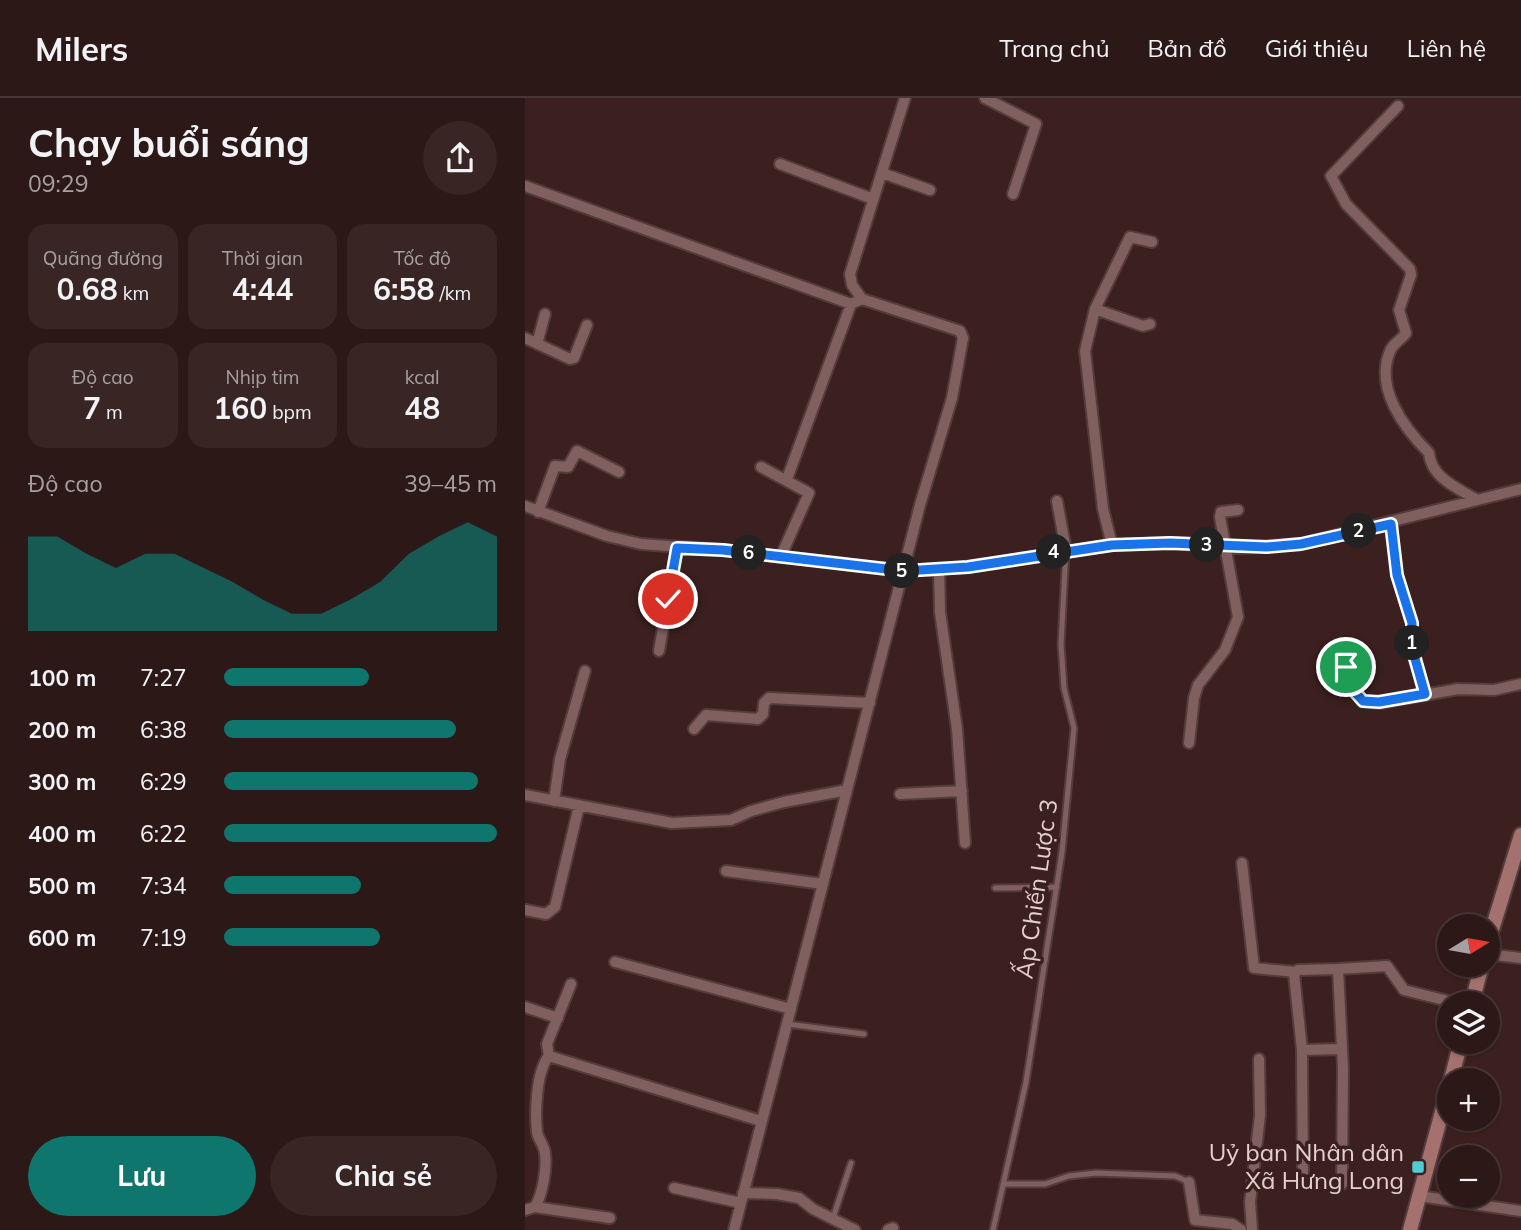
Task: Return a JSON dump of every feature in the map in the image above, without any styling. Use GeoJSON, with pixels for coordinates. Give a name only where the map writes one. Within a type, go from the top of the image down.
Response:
{"type":"FeatureCollection","features":[{"type":"Feature","properties":{"kind":"main road"},"geometry":{"type":"LineString","coordinates":[[1497,914],[1521,835]]}},
{"type":"Feature","properties":{"kind":"main road"},"geometry":{"type":"LineString","coordinates":[[1410,1230],[1437,1130]]}},
{"type":"Feature","properties":{"kind":"street"},"geometry":{"type":"LineString","coordinates":[[734,1230],[904,571],[952,398],[963,338],[960,331],[862,299],[852,285],[849,274],[905,98]]}},
{"type":"Feature","properties":{"kind":"street"},"geometry":{"type":"LineString","coordinates":[[985,98],[1036,124],[1013,194]]}},
{"type":"Feature","properties":{"kind":"street"},"geometry":{"type":"LineString","coordinates":[[1398,106],[1331,176],[1336,190],[1351,210],[1410,269],[1411,275],[1399,310],[1406,333],[1392,346],[1387,373],[1387,390],[1397,413],[1409,432],[1429,453],[1430,461],[1439,476],[1477,500]]}},
{"type":"Feature","properties":{"kind":"street"},"geometry":{"type":"LineString","coordinates":[[780,164],[873,199]]}},
{"type":"Feature","properties":{"kind":"street"},"geometry":{"type":"LineString","coordinates":[[882,173],[930,190]]}},
{"type":"Feature","properties":{"kind":"street"},"geometry":{"type":"LineString","coordinates":[[525,186],[851,304],[862,299]]}},
{"type":"Feature","properties":{"kind":"street"},"geometry":{"type":"LineString","coordinates":[[1112,545],[1103,509],[1085,351],[1095,309],[1130,237],[1152,242]]}},
{"type":"Feature","properties":{"kind":"street"},"geometry":{"type":"LineString","coordinates":[[787,479],[851,304]]}},
{"type":"Feature","properties":{"kind":"street"},"geometry":{"type":"LineString","coordinates":[[1095,309],[1143,326],[1150,324]]}},
{"type":"Feature","properties":{"kind":"street"},"geometry":{"type":"LineString","coordinates":[[537,344],[545,314]]}},
{"type":"Feature","properties":{"kind":"street"},"geometry":{"type":"LineString","coordinates":[[525,338],[570,359],[574,358],[587,325]]}},
{"type":"Feature","properties":{"kind":"street"},"geometry":{"type":"LineString","coordinates":[[538,512],[555,466],[568,467],[576,452],[619,472]]}},
{"type":"Feature","properties":{"kind":"street"},"geometry":{"type":"LineString","coordinates":[[761,467],[808,491],[809,496],[781,556]]}},
{"type":"Feature","properties":{"kind":"street"},"geometry":{"type":"LineString","coordinates":[[525,506],[607,536],[677,548],[781,556],[904,571],[939,569],[1112,545],[1301,544],[1391,524],[1521,489]]}},
{"type":"Feature","properties":{"kind":"street"},"geometry":{"type":"LineString","coordinates":[[1057,500],[1066,551]]}},
{"type":"Feature","properties":{"kind":"street"},"geometry":{"type":"LineString","coordinates":[[1189,743],[1193,698],[1198,685],[1225,650],[1238,617],[1221,512],[1238,510]]}},
{"type":"Feature","properties":{"kind":"street"},"geometry":{"type":"LineString","coordinates":[[1391,524],[1397,575],[1412,623],[1412,648],[1425,694]]}},
{"type":"Feature","properties":{"kind":"street"},"geometry":{"type":"LineString","coordinates":[[659,651],[677,548]]}},
{"type":"Feature","properties":{"kind":"street"},"geometry":{"type":"LineString","coordinates":[[939,569],[940,612],[957,729],[965,844]]}},
{"type":"Feature","properties":{"kind":"street"},"geometry":{"type":"LineString","coordinates":[[1346,667],[1355,692],[1363,701],[1379,702],[1425,694],[1521,684]]}},
{"type":"Feature","properties":{"kind":"street"},"geometry":{"type":"LineString","coordinates":[[554,801],[566,735],[585,671]]}},
{"type":"Feature","properties":{"kind":"street"},"geometry":{"type":"LineString","coordinates":[[694,729],[706,715],[758,719],[763,714],[764,703],[769,698],[870,703]]}},
{"type":"Feature","properties":{"kind":"street"},"geometry":{"type":"LineString","coordinates":[[525,795],[671,823],[731,820],[784,802],[847,790]]}},
{"type":"Feature","properties":{"kind":"street"},"geometry":{"type":"LineString","coordinates":[[900,794],[962,791]]}},
{"type":"Feature","properties":{"kind":"street"},"geometry":{"type":"LineString","coordinates":[[525,910],[546,914],[555,907],[579,806]]}},
{"type":"Feature","properties":{"kind":"street"},"geometry":{"type":"LineString","coordinates":[[1242,863],[1255,968],[1296,972],[1387,966],[1405,990],[1437,998]]}},
{"type":"Feature","properties":{"kind":"street"},"geometry":{"type":"LineString","coordinates":[[726,871],[823,884]]}},
{"type":"Feature","properties":{"kind":"street"},"geometry":{"type":"LineString","coordinates":[[1500,956],[1521,958]]}},
{"type":"Feature","properties":{"kind":"street"},"geometry":{"type":"LineString","coordinates":[[615,962],[791,1009]]}},
{"type":"Feature","properties":{"kind":"street"},"geometry":{"type":"LineString","coordinates":[[1338,969],[1342,1049],[1342,1184]]}},
{"type":"Feature","properties":{"kind":"street"},"geometry":{"type":"LineString","coordinates":[[1296,972],[1302,1050],[1303,1181]]}},
{"type":"Feature","properties":{"kind":"street"},"geometry":{"type":"LineString","coordinates":[[530,1208],[539,1199],[545,1154],[537,1134],[537,1107],[545,1061],[549,1056],[547,1044],[572,984]]}},
{"type":"Feature","properties":{"kind":"street"},"geometry":{"type":"LineString","coordinates":[[525,1007],[558,1018]]}},
{"type":"Feature","properties":{"kind":"street"},"geometry":{"type":"LineString","coordinates":[[1302,1050],[1342,1049]]}},
{"type":"Feature","properties":{"kind":"street"},"geometry":{"type":"LineString","coordinates":[[549,1056],[761,1121]]}},
{"type":"Feature","properties":{"kind":"street"},"geometry":{"type":"LineString","coordinates":[[1252,1230],[1250,1202],[1259,1115],[1259,1059]]}},
{"type":"Feature","properties":{"kind":"street"},"geometry":{"type":"LineString","coordinates":[[1189,1182],[1195,1220],[1232,1224],[1241,1230]]}},
{"type":"Feature","properties":{"kind":"street"},"geometry":{"type":"LineString","coordinates":[[674,1188],[742,1198],[777,1194],[799,1198],[813,1209],[855,1230]]}},
{"type":"Feature","properties":{"kind":"street"},"geometry":{"type":"LineString","coordinates":[[1419,1196],[1521,1211]]}},
{"type":"Feature","properties":{"kind":"street"},"geometry":{"type":"LineString","coordinates":[[530,1208],[610,1218]]}},
{"type":"Feature","properties":{"kind":"lane","name":"Ấp Chiến Lược 3"},"geometry":{"type":"LineString","coordinates":[[993,1230],[1026,1082],[1073,729],[1064,688],[1061,644],[1066,551]]}},
{"type":"Feature","properties":{"kind":"lane"},"geometry":{"type":"LineString","coordinates":[[995,888],[1054,887]]}},
{"type":"Feature","properties":{"kind":"lane"},"geometry":{"type":"LineString","coordinates":[[787,1024],[865,1034]]}},
{"type":"Feature","properties":{"kind":"lane"},"geometry":{"type":"LineString","coordinates":[[833,1218],[851,1163]]}},
{"type":"Feature","properties":{"kind":"lane"},"geometry":{"type":"LineString","coordinates":[[1003,1184],[1045,1184],[1069,1176],[1122,1173],[1175,1176],[1189,1182]]}},
{"type":"Feature","properties":{"kind":"place","name":"Uỷ ban Nhân dân Xã Hưng Long"},"geometry":{"type":"Point","coordinates":[1418,1167]}},
{"type":"Feature","properties":{"kind":"route"},"geometry":{"type":"LineString","coordinates":[[668,599],[677,548],[723,550],[904,571],[968,567],[1112,545],[1170,543],[1240,548],[1301,544],[1391,524],[1397,575],[1412,623],[1412,648],[1425,694],[1403,696],[1388,701],[1363,701],[1355,692],[1346,667]]}}]}
